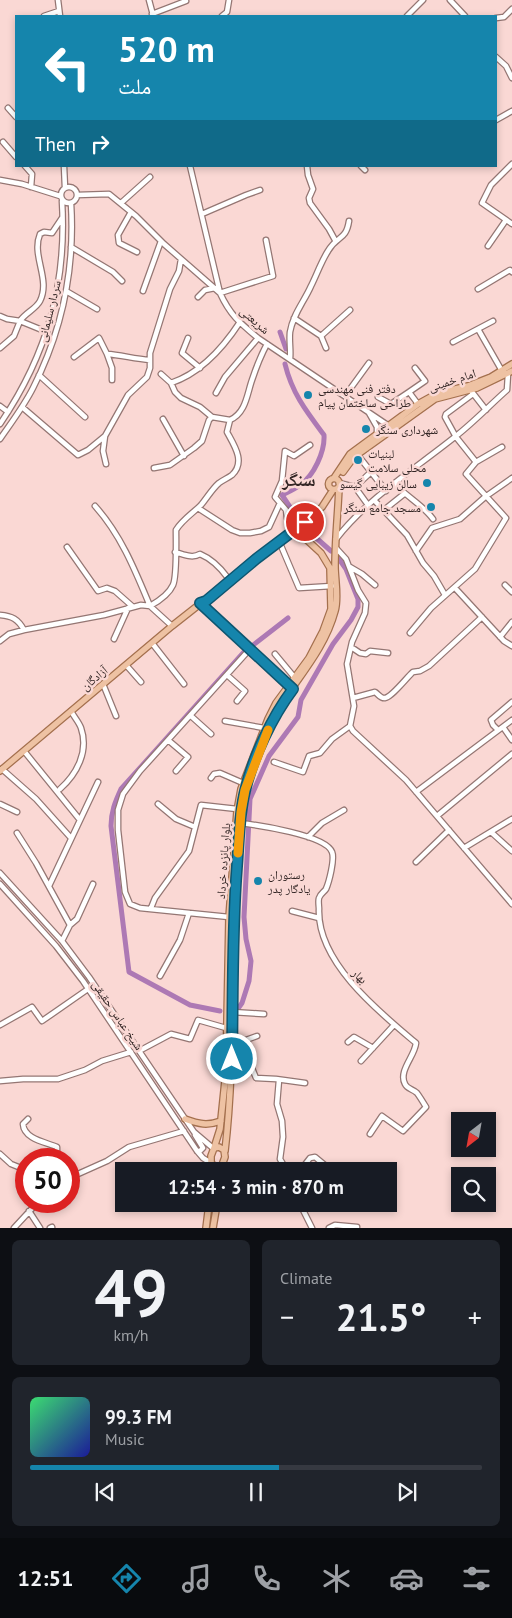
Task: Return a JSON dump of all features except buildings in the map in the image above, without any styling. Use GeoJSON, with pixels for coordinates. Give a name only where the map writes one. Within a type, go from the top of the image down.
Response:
{"type":"FeatureCollection","features":[{"type":"Feature","properties":{"kind":"main road","name":"امام خمینی"},"geometry":{"type":"LineString","coordinates":[[336,484],[350,454],[377,434],[435,399],[471,390],[491,377],[507,372],[512,364]]}},
{"type":"Feature","properties":{"kind":"main road","name":"امام خمینی"},"geometry":{"type":"LineString","coordinates":[[336,484],[346,466],[357,454],[418,404],[438,393],[471,390]]}},
{"type":"Feature","properties":{"kind":"main road","name":"آزادگان"},"geometry":{"type":"LineString","coordinates":[[201,602],[206,601],[294,528],[322,508],[336,484]]}},
{"type":"Feature","properties":{"kind":"main road","name":"بلوار پانزده خرداد"},"geometry":{"type":"LineString","coordinates":[[212,1162],[221,1121],[226,1071],[226,1028],[233,917],[240,823],[245,790],[272,721],[291,688],[312,661],[327,633],[336,610],[336,484]]}},
{"type":"Feature","properties":{"kind":"main road","name":"آزادگان"},"geometry":{"type":"LineString","coordinates":[[1,770],[276,538],[294,528]]}},
{"type":"Feature","properties":{"kind":"main road","name":"بلوار پانزده خرداد"},"geometry":{"type":"LineString","coordinates":[[224,1162],[232,1059],[229,917],[237,809],[243,783],[264,728],[276,703],[291,688],[308,658],[323,631],[331,609],[332,586],[330,568],[321,553],[294,528]]}},
{"type":"Feature","properties":{"kind":"main road"},"geometry":{"type":"LineString","coordinates":[[185,1120],[200,1125],[211,1125],[221,1121]]}},
{"type":"Feature","properties":{"kind":"main road"},"geometry":{"type":"LineString","coordinates":[[214,1149],[221,1147],[225,1151]]}},
{"type":"Feature","properties":{"kind":"main road"},"geometry":{"type":"LineString","coordinates":[[206,1228],[208,1212]]}},
{"type":"Feature","properties":{"kind":"main road"},"geometry":{"type":"LineString","coordinates":[[213,1228],[216,1212]]}},
{"type":"Feature","properties":{"kind":"street"},"geometry":{"type":"LineString","coordinates":[[58,0],[60,14]]}},
{"type":"Feature","properties":{"kind":"street"},"geometry":{"type":"LineString","coordinates":[[149,0],[153,15],[186,2]]}},
{"type":"Feature","properties":{"kind":"street"},"geometry":{"type":"LineString","coordinates":[[223,15],[227,12],[229,0]]}},
{"type":"Feature","properties":{"kind":"street"},"geometry":{"type":"LineString","coordinates":[[408,15],[423,0]]}},
{"type":"Feature","properties":{"kind":"street"},"geometry":{"type":"LineString","coordinates":[[450,0],[464,15]]}},
{"type":"Feature","properties":{"kind":"street"},"geometry":{"type":"LineString","coordinates":[[497,18],[504,16],[512,10]]}},
{"type":"Feature","properties":{"kind":"street"},"geometry":{"type":"LineString","coordinates":[[497,57],[506,66],[512,78]]}},
{"type":"Feature","properties":{"kind":"street"},"geometry":{"type":"LineString","coordinates":[[8,108],[15,116]]}},
{"type":"Feature","properties":{"kind":"street"},"geometry":{"type":"LineString","coordinates":[[497,119],[512,111]]}},
{"type":"Feature","properties":{"kind":"street"},"geometry":{"type":"LineString","coordinates":[[3,142],[15,156]]}},
{"type":"Feature","properties":{"kind":"street"},"geometry":{"type":"LineString","coordinates":[[512,164],[491,185],[482,204],[512,224]]}},
{"type":"Feature","properties":{"kind":"street"},"geometry":{"type":"LineString","coordinates":[[26,167],[32,174],[31,187]]}},
{"type":"Feature","properties":{"kind":"street"},"geometry":{"type":"LineString","coordinates":[[64,167],[65,188]]}},
{"type":"Feature","properties":{"kind":"street","name":"شریعتی"},"geometry":{"type":"LineString","coordinates":[[190,167],[220,293],[227,309],[258,338],[390,427]]}},
{"type":"Feature","properties":{"kind":"street"},"geometry":{"type":"LineString","coordinates":[[307,167],[312,189],[310,203],[322,218],[335,240]]}},
{"type":"Feature","properties":{"kind":"street"},"geometry":{"type":"LineString","coordinates":[[121,203],[150,177]]}},
{"type":"Feature","properties":{"kind":"street"},"geometry":{"type":"LineString","coordinates":[[0,180],[31,187],[61,198],[66,204],[76,200],[77,195],[73,188],[65,188],[61,191],[61,198]]}},
{"type":"Feature","properties":{"kind":"street"},"geometry":{"type":"LineString","coordinates":[[202,214],[246,194],[260,190]]}},
{"type":"Feature","properties":{"kind":"street"},"geometry":{"type":"LineString","coordinates":[[77,195],[109,194],[220,293],[273,276],[266,240]]}},
{"type":"Feature","properties":{"kind":"street","name":"سردار سلیمانی"},"geometry":{"type":"LineString","coordinates":[[0,424],[24,386],[47,332],[58,283],[63,217],[61,198]]}},
{"type":"Feature","properties":{"kind":"street","name":"سردار سلیمانی"},"geometry":{"type":"LineString","coordinates":[[0,440],[22,407],[39,375],[56,335],[66,291],[71,247],[72,203]]}},
{"type":"Feature","properties":{"kind":"street"},"geometry":{"type":"LineString","coordinates":[[131,212],[118,235],[118,243],[137,252]]}},
{"type":"Feature","properties":{"kind":"street"},"geometry":{"type":"LineString","coordinates":[[0,348],[14,336],[23,315],[39,304],[41,300],[44,278],[38,259],[37,241],[40,234],[44,232],[52,233],[63,217]]}},
{"type":"Feature","properties":{"kind":"street"},"geometry":{"type":"LineString","coordinates":[[488,246],[506,220]]}},
{"type":"Feature","properties":{"kind":"street"},"geometry":{"type":"LineString","coordinates":[[290,359],[290,332],[294,318],[328,250],[335,240],[342,237],[348,231],[349,221]]}},
{"type":"Feature","properties":{"kind":"street"},"geometry":{"type":"LineString","coordinates":[[143,291],[161,241]]}},
{"type":"Feature","properties":{"kind":"street"},"geometry":{"type":"LineString","coordinates":[[71,247],[113,272],[122,280]]}},
{"type":"Feature","properties":{"kind":"street"},"geometry":{"type":"LineString","coordinates":[[22,407],[78,454],[88,450],[105,436],[128,396],[147,377],[150,368],[150,353],[170,289],[179,271],[181,259]]}},
{"type":"Feature","properties":{"kind":"street"},"geometry":{"type":"LineString","coordinates":[[478,289],[510,270],[512,272]]}},
{"type":"Feature","properties":{"kind":"street"},"geometry":{"type":"LineString","coordinates":[[198,297],[206,290],[215,288]]}},
{"type":"Feature","properties":{"kind":"street"},"geometry":{"type":"LineString","coordinates":[[66,291],[97,309]]}},
{"type":"Feature","properties":{"kind":"street"},"geometry":{"type":"LineString","coordinates":[[321,336],[350,310]]}},
{"type":"Feature","properties":{"kind":"street"},"geometry":{"type":"LineString","coordinates":[[0,316],[20,321],[47,332]]}},
{"type":"Feature","properties":{"kind":"street"},"geometry":{"type":"LineString","coordinates":[[294,318],[321,336],[326,348]]}},
{"type":"Feature","properties":{"kind":"street"},"geometry":{"type":"LineString","coordinates":[[453,342],[493,321]]}},
{"type":"Feature","properties":{"kind":"street"},"geometry":{"type":"LineString","coordinates":[[171,383],[200,368],[220,348],[240,322]]}},
{"type":"Feature","properties":{"kind":"street"},"geometry":{"type":"LineString","coordinates":[[336,538],[351,520],[368,505],[456,436],[508,390],[507,372],[478,329]]}},
{"type":"Feature","properties":{"kind":"street"},"geometry":{"type":"LineString","coordinates":[[74,356],[99,338],[112,368],[112,380]]}},
{"type":"Feature","properties":{"kind":"street"},"geometry":{"type":"LineString","coordinates":[[188,338],[182,353],[200,368]]}},
{"type":"Feature","properties":{"kind":"street"},"geometry":{"type":"LineString","coordinates":[[216,393],[225,377],[258,338]]}},
{"type":"Feature","properties":{"kind":"street"},"geometry":{"type":"LineString","coordinates":[[161,374],[171,383],[175,392],[181,398],[200,407],[212,417],[230,420],[235,418],[244,405],[251,388],[251,381],[267,344]]}},
{"type":"Feature","properties":{"kind":"street"},"geometry":{"type":"LineString","coordinates":[[106,354],[120,354],[134,359],[150,360]]}},
{"type":"Feature","properties":{"kind":"street"},"geometry":{"type":"LineString","coordinates":[[345,396],[369,363]]}},
{"type":"Feature","properties":{"kind":"street"},"geometry":{"type":"LineString","coordinates":[[378,397],[391,404],[424,381],[415,368]]}},
{"type":"Feature","properties":{"kind":"street"},"geometry":{"type":"LineString","coordinates":[[39,375],[85,417]]}},
{"type":"Feature","properties":{"kind":"street"},"geometry":{"type":"LineString","coordinates":[[476,462],[446,420],[446,414],[471,390],[486,410]]}},
{"type":"Feature","properties":{"kind":"street"},"geometry":{"type":"LineString","coordinates":[[409,392],[418,404]]}},
{"type":"Feature","properties":{"kind":"street"},"geometry":{"type":"LineString","coordinates":[[0,406],[8,412]]}},
{"type":"Feature","properties":{"kind":"street"},"geometry":{"type":"LineString","coordinates":[[368,412],[377,427],[377,434]]}},
{"type":"Feature","properties":{"kind":"street"},"geometry":{"type":"LineString","coordinates":[[154,468],[170,466],[202,441],[212,417]]}},
{"type":"Feature","properties":{"kind":"street"},"geometry":{"type":"LineString","coordinates":[[163,419],[184,456]]}},
{"type":"Feature","properties":{"kind":"street"},"geometry":{"type":"LineString","coordinates":[[0,641],[9,634],[24,630],[104,615],[130,607],[150,606],[160,600],[173,585],[175,577],[176,530],[179,524],[198,508],[218,483],[227,479],[238,468],[236,448],[226,432],[230,420]]}},
{"type":"Feature","properties":{"kind":"street"},"geometry":{"type":"LineString","coordinates":[[105,436],[103,451],[106,464]]}},
{"type":"Feature","properties":{"kind":"street"},"geometry":{"type":"LineString","coordinates":[[294,528],[287,518],[286,510],[275,496],[282,482],[285,451],[294,456],[310,445]]}},
{"type":"Feature","properties":{"kind":"street"},"geometry":{"type":"LineString","coordinates":[[410,633],[445,595],[475,569],[506,518],[466,474],[476,462],[502,447]]}},
{"type":"Feature","properties":{"kind":"street"},"geometry":{"type":"LineString","coordinates":[[357,454],[386,491]]}},
{"type":"Feature","properties":{"kind":"street"},"geometry":{"type":"LineString","coordinates":[[355,487],[371,472]]}},
{"type":"Feature","properties":{"kind":"street"},"geometry":{"type":"LineString","coordinates":[[416,551],[432,528],[460,519],[485,497],[512,478]]}},
{"type":"Feature","properties":{"kind":"street"},"geometry":{"type":"LineString","coordinates":[[336,484],[355,487],[368,505]]}},
{"type":"Feature","properties":{"kind":"street"},"geometry":{"type":"LineString","coordinates":[[395,484],[404,494],[428,512],[433,519]]}},
{"type":"Feature","properties":{"kind":"street"},"geometry":{"type":"LineString","coordinates":[[384,510],[404,494]]}},
{"type":"Feature","properties":{"kind":"street"},"geometry":{"type":"LineString","coordinates":[[374,500],[407,535],[445,595]]}},
{"type":"Feature","properties":{"kind":"street"},"geometry":{"type":"LineString","coordinates":[[198,508],[232,530],[240,533],[250,533],[269,527],[280,502]]}},
{"type":"Feature","properties":{"kind":"street"},"geometry":{"type":"LineString","coordinates":[[96,506],[115,532],[129,557],[150,606],[172,626]]}},
{"type":"Feature","properties":{"kind":"street"},"geometry":{"type":"LineString","coordinates":[[279,541],[299,588],[332,586]]}},
{"type":"Feature","properties":{"kind":"street"},"geometry":{"type":"LineString","coordinates":[[67,547],[98,591],[108,588],[115,591],[130,607]]}},
{"type":"Feature","properties":{"kind":"street"},"geometry":{"type":"LineString","coordinates":[[274,762],[303,772],[309,756],[320,752],[350,726],[353,714],[353,698],[347,664],[352,642],[365,613],[366,603],[358,590],[346,559],[336,548]]}},
{"type":"Feature","properties":{"kind":"street"},"geometry":{"type":"LineString","coordinates":[[175,552],[195,557],[200,554],[216,564],[228,578]]}},
{"type":"Feature","properties":{"kind":"street"},"geometry":{"type":"LineString","coordinates":[[349,567],[362,574],[375,585]]}},
{"type":"Feature","properties":{"kind":"street"},"geometry":{"type":"LineString","coordinates":[[505,585],[512,592]]}},
{"type":"Feature","properties":{"kind":"street"},"geometry":{"type":"LineString","coordinates":[[455,588],[500,637],[512,646]]}},
{"type":"Feature","properties":{"kind":"street"},"geometry":{"type":"LineString","coordinates":[[201,602],[291,688]]}},
{"type":"Feature","properties":{"kind":"street"},"geometry":{"type":"LineString","coordinates":[[114,639],[130,607]]}},
{"type":"Feature","properties":{"kind":"street"},"geometry":{"type":"LineString","coordinates":[[0,615],[16,619],[24,630]]}},
{"type":"Feature","properties":{"kind":"street"},"geometry":{"type":"LineString","coordinates":[[353,698],[375,692],[382,698],[386,698],[412,672],[420,671],[428,666],[482,617]]}},
{"type":"Feature","properties":{"kind":"street"},"geometry":{"type":"LineString","coordinates":[[500,637],[512,622]]}},
{"type":"Feature","properties":{"kind":"street"},"geometry":{"type":"LineString","coordinates":[[152,643],[184,684]]}},
{"type":"Feature","properties":{"kind":"street"},"geometry":{"type":"LineString","coordinates":[[351,648],[366,654],[370,651],[388,653]]}},
{"type":"Feature","properties":{"kind":"street"},"geometry":{"type":"LineString","coordinates":[[229,917],[134,907],[130,904],[127,900],[118,830],[118,810],[123,794],[129,785],[250,649]]}},
{"type":"Feature","properties":{"kind":"street"},"geometry":{"type":"LineString","coordinates":[[275,654],[295,678]]}},
{"type":"Feature","properties":{"kind":"street"},"geometry":{"type":"LineString","coordinates":[[126,665],[141,682]]}},
{"type":"Feature","properties":{"kind":"street"},"geometry":{"type":"LineString","coordinates":[[226,675],[245,691],[237,701]]}},
{"type":"Feature","properties":{"kind":"street"},"geometry":{"type":"LineString","coordinates":[[103,684],[116,716]]}},
{"type":"Feature","properties":{"kind":"street"},"geometry":{"type":"LineString","coordinates":[[512,702],[491,720],[492,725],[500,729],[512,740]]}},
{"type":"Feature","properties":{"kind":"street"},"geometry":{"type":"LineString","coordinates":[[60,789],[68,782],[80,763],[83,751],[84,738],[81,726],[71,711]]}},
{"type":"Feature","properties":{"kind":"street"},"geometry":{"type":"LineString","coordinates":[[191,716],[211,734]]}},
{"type":"Feature","properties":{"kind":"street"},"geometry":{"type":"LineString","coordinates":[[416,792],[512,720]]}},
{"type":"Feature","properties":{"kind":"street"},"geometry":{"type":"LineString","coordinates":[[225,721],[264,728]]}},
{"type":"Feature","properties":{"kind":"street"},"geometry":{"type":"LineString","coordinates":[[350,726],[353,731],[406,780],[512,904]]}},
{"type":"Feature","properties":{"kind":"street"},"geometry":{"type":"LineString","coordinates":[[168,740],[188,757],[176,771]]}},
{"type":"Feature","properties":{"kind":"street"},"geometry":{"type":"LineString","coordinates":[[24,751],[80,820]]}},
{"type":"Feature","properties":{"kind":"street"},"geometry":{"type":"LineString","coordinates":[[437,816],[512,754]]}},
{"type":"Feature","properties":{"kind":"street"},"geometry":{"type":"LineString","coordinates":[[1,770],[36,799],[71,838]]}},
{"type":"Feature","properties":{"kind":"street"},"geometry":{"type":"LineString","coordinates":[[211,778],[214,774],[220,773],[243,783]]}},
{"type":"Feature","properties":{"kind":"street"},"geometry":{"type":"LineString","coordinates":[[49,886],[98,782]]}},
{"type":"Feature","properties":{"kind":"street"},"geometry":{"type":"LineString","coordinates":[[0,804],[16,812]]}},
{"type":"Feature","properties":{"kind":"street"},"geometry":{"type":"LineString","coordinates":[[158,804],[176,819],[195,827]]}},
{"type":"Feature","properties":{"kind":"street"},"geometry":{"type":"LineString","coordinates":[[151,908],[154,898],[189,851],[201,806],[237,809]]}},
{"type":"Feature","properties":{"kind":"street"},"geometry":{"type":"LineString","coordinates":[[308,837],[322,823],[344,810]]}},
{"type":"Feature","properties":{"kind":"street"},"geometry":{"type":"LineString","coordinates":[[464,848],[512,819]]}},
{"type":"Feature","properties":{"kind":"street","name":"بهار"},"geometry":{"type":"LineString","coordinates":[[240,823],[284,830],[308,837],[328,846],[332,851],[333,860],[326,889],[319,897],[319,918],[323,936],[344,974],[394,1025],[416,1043],[403,1079],[405,1085],[416,1092],[426,1106],[403,1131],[382,1116],[370,1134]]}},
{"type":"Feature","properties":{"kind":"street"},"geometry":{"type":"LineString","coordinates":[[416,862],[449,830]]}},
{"type":"Feature","properties":{"kind":"street"},"geometry":{"type":"LineString","coordinates":[[491,832],[512,851]]}},
{"type":"Feature","properties":{"kind":"street"},"geometry":{"type":"LineString","coordinates":[[17,833],[70,925]]}},
{"type":"Feature","properties":{"kind":"street","name":"شیخ عباس حقیقی"},"geometry":{"type":"LineString","coordinates":[[0,873],[62,942],[89,976],[185,1120],[194,1132],[214,1149]]}},
{"type":"Feature","properties":{"kind":"street","name":"شیخ عباس حقیقی"},"geometry":{"type":"LineString","coordinates":[[0,884],[56,946],[88,989],[202,1158],[207,1162]]}},
{"type":"Feature","properties":{"kind":"street"},"geometry":{"type":"LineString","coordinates":[[62,942],[70,925],[77,919],[93,884]]}},
{"type":"Feature","properties":{"kind":"street"},"geometry":{"type":"LineString","coordinates":[[292,911],[319,918]]}},
{"type":"Feature","properties":{"kind":"street"},"geometry":{"type":"LineString","coordinates":[[160,976],[180,940],[189,913]]}},
{"type":"Feature","properties":{"kind":"street"},"geometry":{"type":"LineString","coordinates":[[0,1025],[32,1006],[42,1021],[88,989]]}},
{"type":"Feature","properties":{"kind":"street"},"geometry":{"type":"LineString","coordinates":[[232,1012],[264,1014]]}},
{"type":"Feature","properties":{"kind":"street"},"geometry":{"type":"LineString","coordinates":[[108,1019],[114,1015]]}},
{"type":"Feature","properties":{"kind":"street"},"geometry":{"type":"LineString","coordinates":[[139,1051],[171,1034],[190,1039],[198,1020],[226,1028]]}},
{"type":"Feature","properties":{"kind":"street"},"geometry":{"type":"LineString","coordinates":[[361,1061],[394,1025]]}},
{"type":"Feature","properties":{"kind":"street"},"geometry":{"type":"LineString","coordinates":[[232,1045],[257,1036]]}},
{"type":"Feature","properties":{"kind":"street"},"geometry":{"type":"LineString","coordinates":[[348,1042],[354,1037],[373,1048]]}},
{"type":"Feature","properties":{"kind":"street"},"geometry":{"type":"LineString","coordinates":[[0,1082],[23,1079],[58,1079],[85,1070],[102,1061],[131,1052]]}},
{"type":"Feature","properties":{"kind":"street"},"geometry":{"type":"LineString","coordinates":[[232,1059],[247,1056],[256,1078],[306,1083]]}},
{"type":"Feature","properties":{"kind":"street"},"geometry":{"type":"LineString","coordinates":[[280,1080],[277,1104],[282,1121],[283,1137],[280,1159],[282,1162]]}},
{"type":"Feature","properties":{"kind":"street"},"geometry":{"type":"LineString","coordinates":[[28,1119],[23,1124],[23,1130],[28,1136],[57,1148]]}},
{"type":"Feature","properties":{"kind":"street"},"geometry":{"type":"LineString","coordinates":[[80,1173],[106,1161],[129,1146],[184,1131]]}},
{"type":"Feature","properties":{"kind":"street"},"geometry":{"type":"LineString","coordinates":[[194,1132],[203,1148],[197,1150]]}},
{"type":"Feature","properties":{"kind":"street"},"geometry":{"type":"LineString","coordinates":[[0,1154],[15,1166]]}},
{"type":"Feature","properties":{"kind":"street"},"geometry":{"type":"LineString","coordinates":[[307,1162],[310,1158],[315,1157],[321,1162]]}},
{"type":"Feature","properties":{"kind":"street"},"geometry":{"type":"LineString","coordinates":[[303,1212],[310,1228]]}},
{"type":"Feature","properties":{"kind":"street"},"geometry":{"type":"LineString","coordinates":[[14,1228],[27,1213]]}},
{"type":"Feature","properties":{"kind":"street"},"geometry":{"type":"LineString","coordinates":[[30,1213],[40,1228]]}},
{"type":"Feature","properties":{"kind":"street"},"geometry":{"type":"LineString","coordinates":[[329,1228],[335,1225],[357,1227]]}},
{"type":"Feature","properties":{"kind":"waterway"},"geometry":{"type":"LineString","coordinates":[[280,332],[286,349]]}},
{"type":"Feature","properties":{"kind":"waterway"},"geometry":{"type":"LineString","coordinates":[[285,364],[296,393],[324,435],[321,455],[310,476],[298,486],[282,495],[298,519]]}},
{"type":"Feature","properties":{"kind":"waterway"},"geometry":{"type":"LineString","coordinates":[[306,529],[331,551]]}},
{"type":"Feature","properties":{"kind":"waterway"},"geometry":{"type":"LineString","coordinates":[[237,1010],[242,1003],[249,981],[251,961],[244,917],[250,799],[269,756],[298,717],[301,700],[333,644],[358,607],[358,599],[346,569],[339,559]]}},
{"type":"Feature","properties":{"kind":"waterway"},"geometry":{"type":"LineString","coordinates":[[252,646],[288,618]]}},
{"type":"Feature","properties":{"kind":"waterway"},"geometry":{"type":"LineString","coordinates":[[220,1011],[190,1005],[129,972],[111,821],[121,789],[244,652]]}},
{"type":"Feature","properties":{"kind":"slow traffic"},"geometry":{"type":"LineString","coordinates":[[238,853],[241,812],[245,790],[268,730]]}},
{"type":"Feature","properties":{"kind":"place","name":"دفتر فنی مهندسی طراحی ساختمان پیام"},"geometry":{"type":"Point","coordinates":[308,395]}},
{"type":"Feature","properties":{"kind":"place","name":"شهرداری سنگر"},"geometry":{"type":"Point","coordinates":[366,429]}},
{"type":"Feature","properties":{"kind":"place","name":"لبنیات محلی سلامت"},"geometry":{"type":"Point","coordinates":[358,460]}},
{"type":"Feature","properties":{"kind":"place","name":"سالن زیبایی گیسو"},"geometry":{"type":"Point","coordinates":[427,483]}},
{"type":"Feature","properties":{"kind":"place","name":"مسجد جامع سنگر"},"geometry":{"type":"Point","coordinates":[431,507]}},
{"type":"Feature","properties":{"kind":"place","name":"رستوران یادگار پدر"},"geometry":{"type":"Point","coordinates":[258,881]}},
{"type":"Feature","properties":{"kind":"district","name":"سنگر"},"geometry":{"type":"Point","coordinates":[299,479]}},
{"type":"Feature","properties":{"kind":"route"},"geometry":{"type":"LineString","coordinates":[[232,1059],[233,917],[241,812],[245,790],[252,769],[272,721],[280,706],[293,689],[200,603],[206,601],[256,559],[305,522]]}}]}
